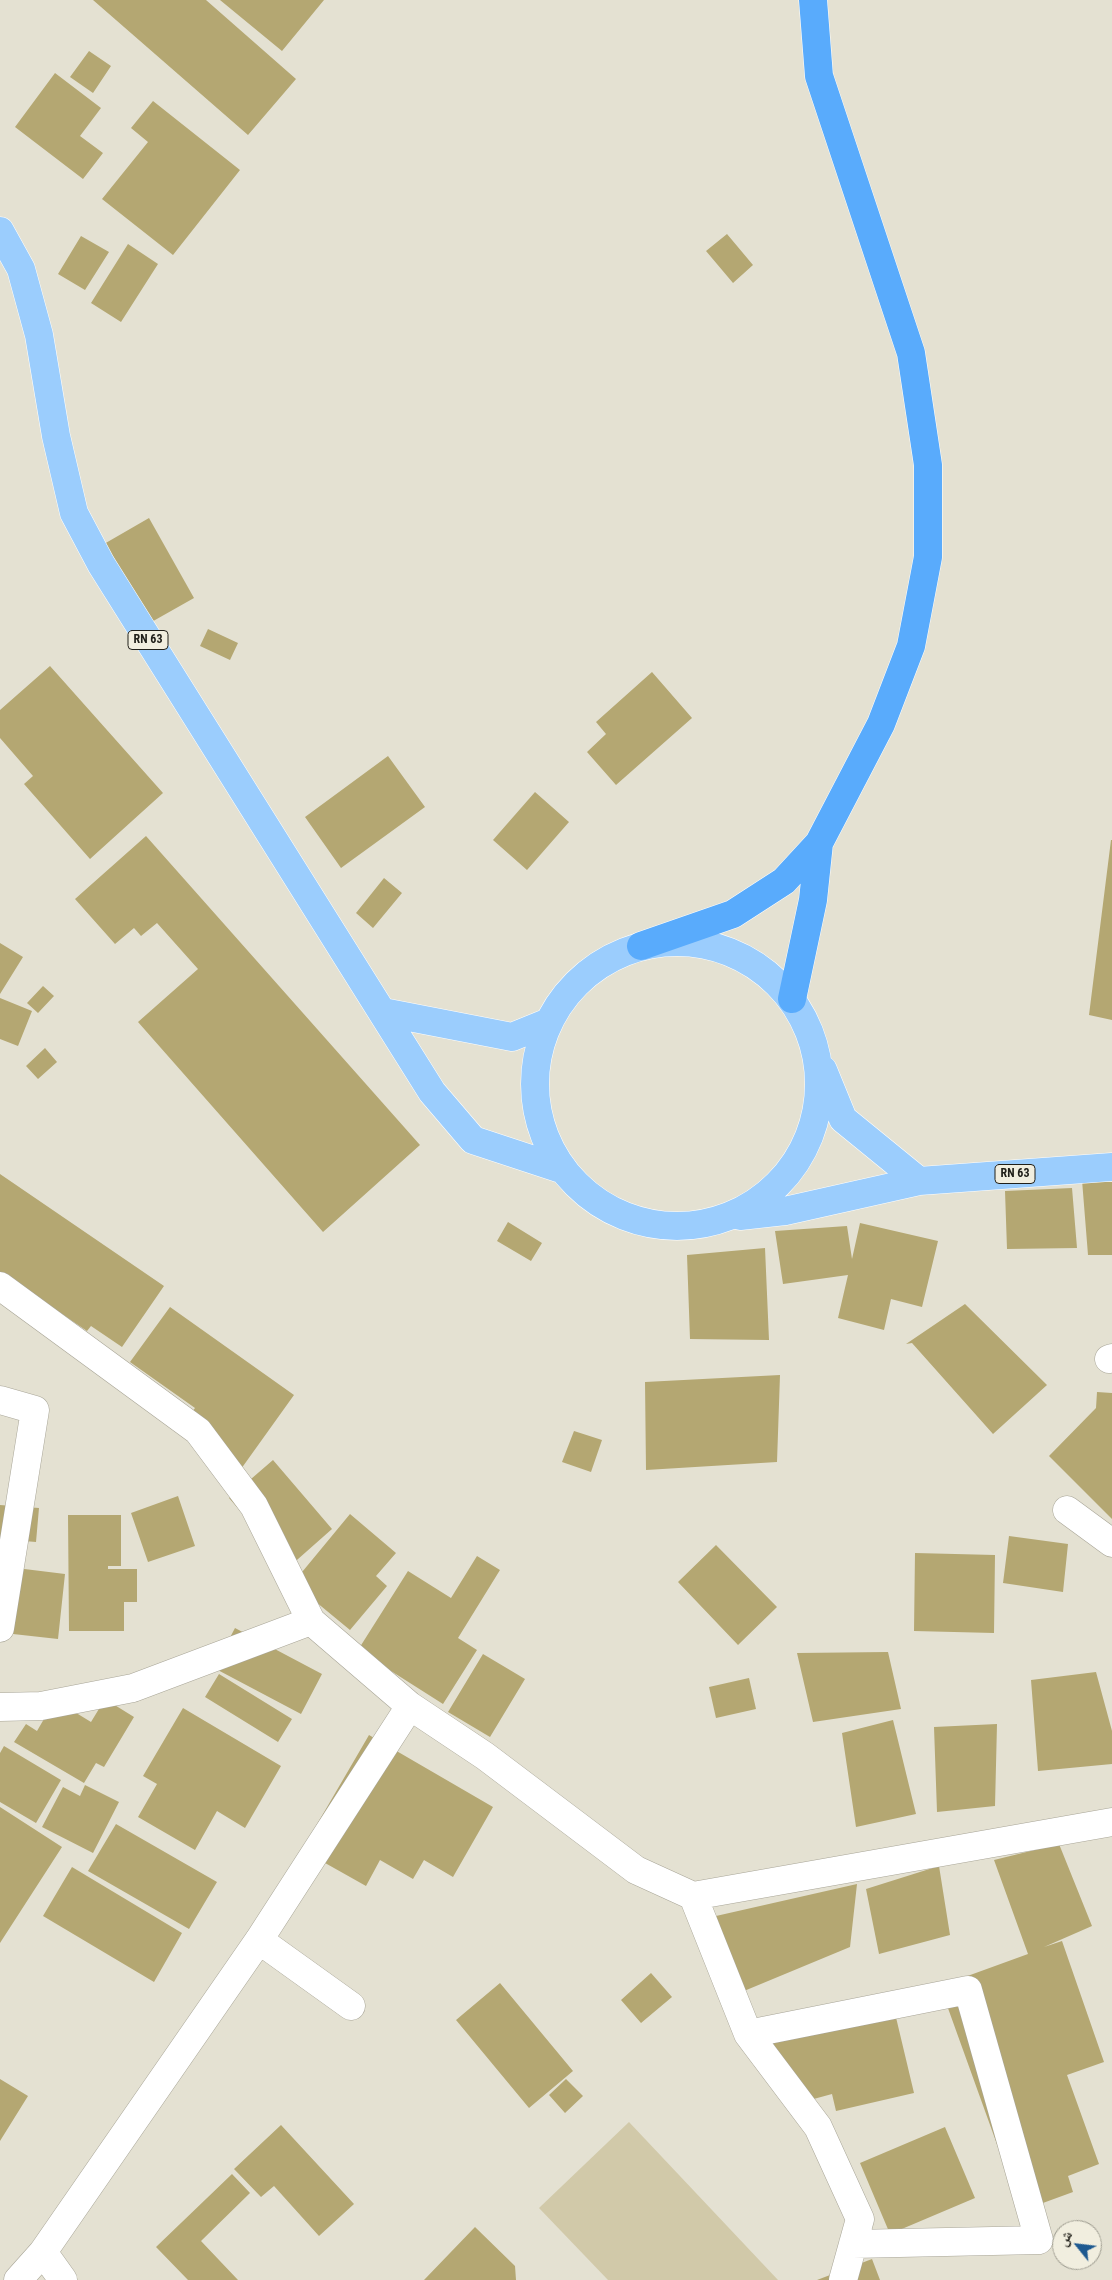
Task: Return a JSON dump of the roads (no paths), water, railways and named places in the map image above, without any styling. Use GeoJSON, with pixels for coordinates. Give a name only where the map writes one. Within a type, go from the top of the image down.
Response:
{"type":"FeatureCollection","features":[{"type":"Feature","properties":{"kind":"highway"},"geometry":{"type":"LineString","coordinates":[[641,946],[733,914],[784,881],[819,843],[881,724],[911,646],[928,557],[928,464],[911,353],[819,76],[813,0]]}},
{"type":"Feature","properties":{"kind":"highway"},"geometry":{"type":"LineString","coordinates":[[792,999],[813,900],[819,843]]}},
{"type":"Feature","properties":{"kind":"main road","name":"RN 63"},"geometry":{"type":"LineString","coordinates":[[0,231],[21,269],[40,335],[56,436],[74,513],[101,564],[383,1012]]}},
{"type":"Feature","properties":{"kind":"main road"},"geometry":{"type":"LineString","coordinates":[[683,942],[725,950],[762,969],[792,999],[807,1025],[816,1053],[843,1119],[919,1181],[785,1211],[727,1218],[682,1227],[636,1222],[594,1202],[561,1169],[543,1135],[534,1098],[536,1059],[549,1022],[572,988],[603,962],[641,946],[683,942]]}},
{"type":"Feature","properties":{"kind":"main road"},"geometry":{"type":"LineString","coordinates":[[383,1012],[512,1037],[549,1022]]}},
{"type":"Feature","properties":{"kind":"main road"},"geometry":{"type":"LineString","coordinates":[[383,1012],[432,1092],[473,1140],[561,1169]]}},
{"type":"Feature","properties":{"kind":"main road"},"geometry":{"type":"LineString","coordinates":[[727,1218],[763,1198],[791,1169],[811,1134],[819,1094],[816,1053]]}},
{"type":"Feature","properties":{"kind":"main road","name":"RN 63"},"geometry":{"type":"LineString","coordinates":[[919,1181],[1112,1167]]}},
{"type":"Feature","properties":{"kind":"street"},"geometry":{"type":"LineString","coordinates":[[0,1286],[198,1431],[254,1506],[311,1621],[410,1706],[485,1756],[636,1870],[693,1896],[1112,1822]]}},
{"type":"Feature","properties":{"kind":"street"},"geometry":{"type":"LineString","coordinates":[[0,1400],[35,1410],[0,1628]]}},
{"type":"Feature","properties":{"kind":"street"},"geometry":{"type":"LineString","coordinates":[[1067,1510],[1112,1543]]}},
{"type":"Feature","properties":{"kind":"street"},"geometry":{"type":"LineString","coordinates":[[0,1707],[41,1706],[133,1688],[311,1621]]}},
{"type":"Feature","properties":{"kind":"street"},"geometry":{"type":"LineString","coordinates":[[18,2280],[43,2252],[259,1940],[410,1706]]}},
{"type":"Feature","properties":{"kind":"street"},"geometry":{"type":"LineString","coordinates":[[693,1896],[748,2034],[818,2127],[860,2219],[843,2280]]}},
{"type":"Feature","properties":{"kind":"street"},"geometry":{"type":"LineString","coordinates":[[259,1940],[352,2006]]}},
{"type":"Feature","properties":{"kind":"street"},"geometry":{"type":"LineString","coordinates":[[748,2034],[968,1990],[1039,2240],[853,2244]]}},
{"type":"Feature","properties":{"kind":"street"},"geometry":{"type":"LineString","coordinates":[[43,2252],[63,2280]]}}]}
